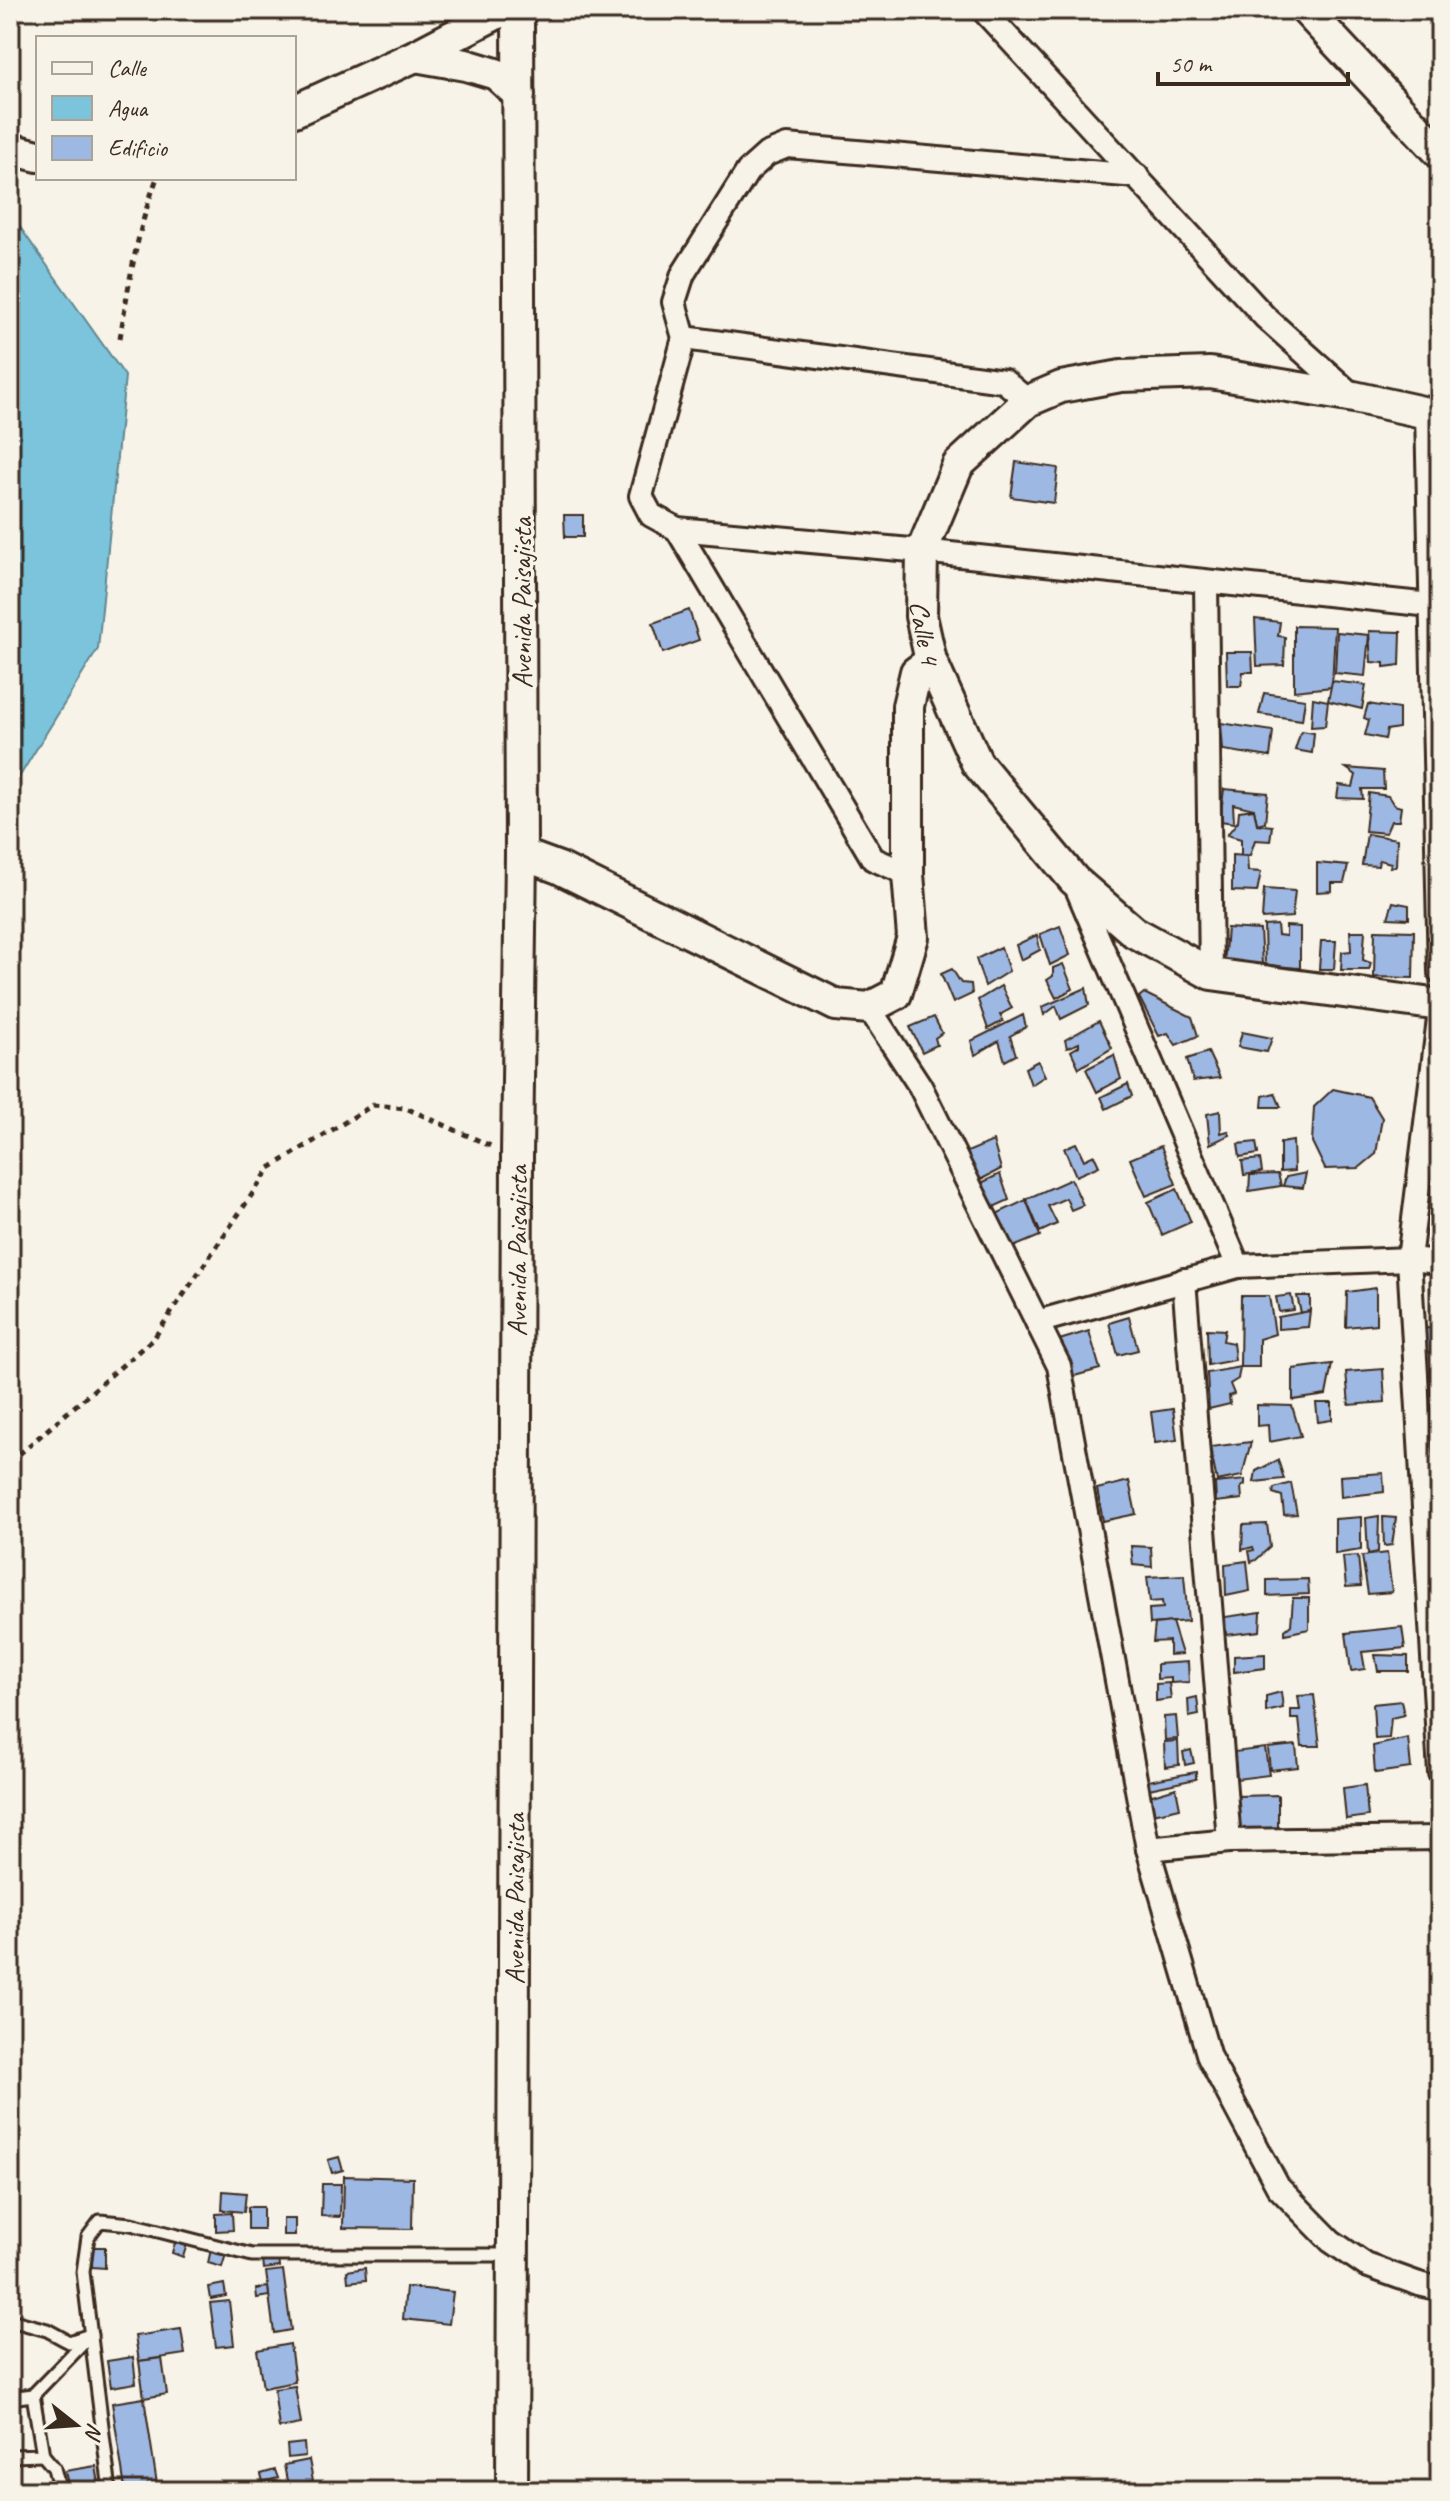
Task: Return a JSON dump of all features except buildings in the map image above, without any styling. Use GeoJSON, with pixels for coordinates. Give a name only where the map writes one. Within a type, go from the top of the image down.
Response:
{"type":"FeatureCollection","features":[{"type":"Feature","properties":{"kind":"main road"},"geometry":{"type":"LineString","coordinates":[[1306,10],[1440,153]]}},
{"type":"Feature","properties":{"kind":"main road"},"geometry":{"type":"LineString","coordinates":[[296,110],[415,56],[501,11]]}},
{"type":"Feature","properties":{"kind":"main road","name":"Avenida Paisajista"},"geometry":{"type":"LineString","coordinates":[[501,11],[519,95],[521,854],[512,2491]]}},
{"type":"Feature","properties":{"kind":"main road"},"geometry":{"type":"LineString","coordinates":[[415,56],[496,74],[519,95]]}},
{"type":"Feature","properties":{"kind":"main road"},"geometry":{"type":"LineString","coordinates":[[10,149],[36,156]]}},
{"type":"Feature","properties":{"kind":"main road","name":"Calle 4"},"geometry":{"type":"LineString","coordinates":[[1434,413],[1210,373],[1121,376],[1061,387],[1028,401],[958,465],[922,551],[921,616],[931,661],[977,763],[1074,880],[1134,932],[1211,974],[1440,1008]]}},
{"type":"Feature","properties":{"kind":"main road"},"geometry":{"type":"LineString","coordinates":[[521,854],[559,868],[836,1005],[869,1008],[896,994],[913,937],[908,874],[908,706],[916,672],[931,661]]}},
{"type":"Feature","properties":{"kind":"street"},"geometry":{"type":"LineString","coordinates":[[983,10],[1265,317],[1354,397]]}},
{"type":"Feature","properties":{"kind":"street"},"geometry":{"type":"LineString","coordinates":[[1137,176],[787,146],[767,154],[748,171],[683,274],[674,302],[684,338],[641,496],[651,515],[677,529],[922,551],[1436,606]]}},
{"type":"Feature","properties":{"kind":"street"},"geometry":{"type":"LineString","coordinates":[[684,338],[1004,381],[1028,401]]}},
{"type":"Feature","properties":{"kind":"street"},"geometry":{"type":"LineString","coordinates":[[1434,413],[1440,972]]}},
{"type":"Feature","properties":{"kind":"street"},"geometry":{"type":"LineString","coordinates":[[677,529],[873,859],[908,874]]}},
{"type":"Feature","properties":{"kind":"street"},"geometry":{"type":"LineString","coordinates":[[1206,582],[1211,974]]}},
{"type":"Feature","properties":{"kind":"street"},"geometry":{"type":"LineString","coordinates":[[1074,880],[1238,1266]]}},
{"type":"Feature","properties":{"kind":"street"},"geometry":{"type":"LineString","coordinates":[[869,1008],[920,1086],[1059,1366],[1148,1849],[1209,2057],[1278,2187],[1331,2241],[1366,2265],[1440,2289]]}},
{"type":"Feature","properties":{"kind":"street"},"geometry":{"type":"LineString","coordinates":[[1440,1008],[1409,1259],[1430,1453],[1440,1773]]}},
{"type":"Feature","properties":{"kind":"street"},"geometry":{"type":"LineString","coordinates":[[1037,1322],[1238,1266],[1409,1259],[1440,1262]]}},
{"type":"Feature","properties":{"kind":"street"},"geometry":{"type":"LineString","coordinates":[[1184,1280],[1229,1841]]}},
{"type":"Feature","properties":{"kind":"street"},"geometry":{"type":"LineString","coordinates":[[1148,1849],[1229,1841],[1440,1838]]}},
{"type":"Feature","properties":{"kind":"lane"},"geometry":{"type":"LineString","coordinates":[[110,2491],[83,2272],[88,2237],[100,2221],[131,2224],[252,2255],[513,2255]]}},
{"type":"Feature","properties":{"kind":"lane"},"geometry":{"type":"LineString","coordinates":[[10,2320],[47,2330],[69,2342],[91,2335]]}},
{"type":"Feature","properties":{"kind":"lane"},"geometry":{"type":"LineString","coordinates":[[10,2398],[33,2395],[91,2335]]}},
{"type":"Feature","properties":{"kind":"lane"},"geometry":{"type":"LineString","coordinates":[[33,2395],[43,2455],[54,2468],[60,2491]]}},
{"type":"Feature","properties":{"kind":"lane"},"geometry":{"type":"LineString","coordinates":[[10,2456],[43,2455]]}},
{"type":"Feature","properties":{"kind":"path"},"geometry":{"type":"LineString","coordinates":[[120,338],[131,265],[145,209],[156,180]]}},
{"type":"Feature","properties":{"kind":"path"},"geometry":{"type":"LineString","coordinates":[[10,1462],[154,1338],[270,1168],[373,1105],[406,1108],[517,1157]]}},
{"type":"Feature","properties":{"kind":"water"},"geometry":{"type":"Polygon","coordinates":[[[10,213],[125,376],[98,649],[10,792],[10,213]]]}}]}
